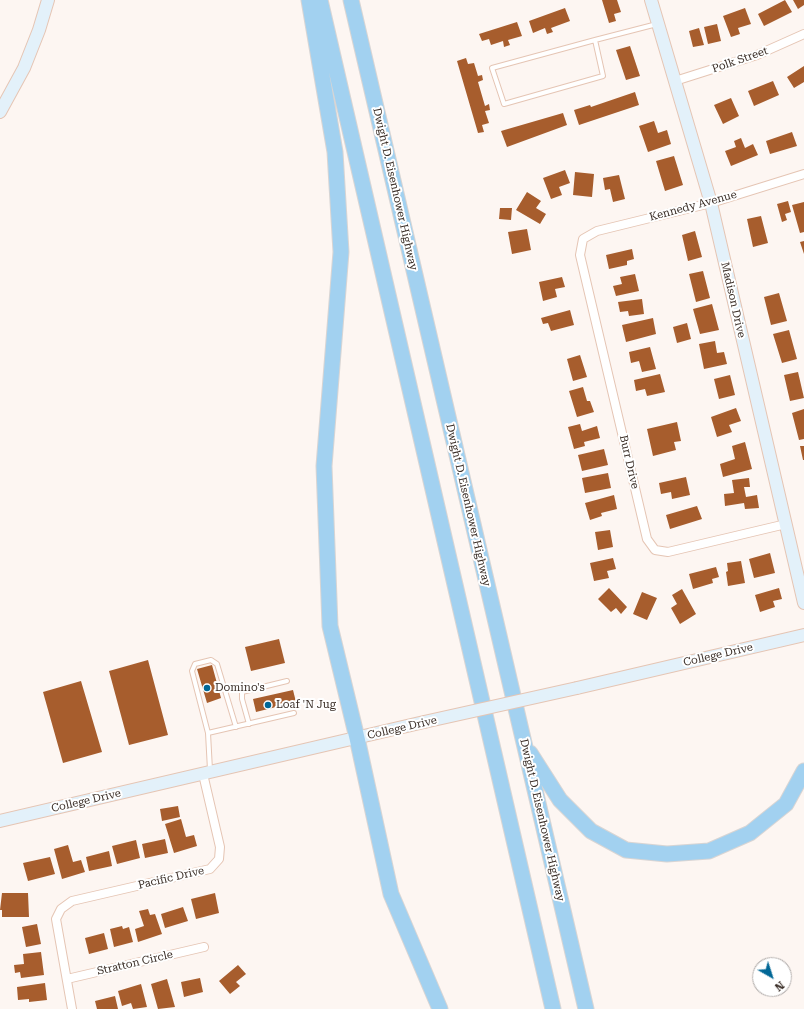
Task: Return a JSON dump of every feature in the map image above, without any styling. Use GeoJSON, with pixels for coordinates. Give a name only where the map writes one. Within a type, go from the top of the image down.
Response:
{"type":"FeatureCollection","features":[{"type":"Feature","properties":{"kind":"highway"},"geometry":{"type":"LineString","coordinates":[[309,0],[335,152],[341,252],[324,466],[330,626],[357,738],[391,894],[440,1009]]}},
{"type":"Feature","properties":{"kind":"highway"},"geometry":{"type":"LineString","coordinates":[[320,0],[553,1009]]}},
{"type":"Feature","properties":{"kind":"highway","name":"Dwight D. Eisenhower Highway"},"geometry":{"type":"LineString","coordinates":[[351,0],[586,1009]]}},
{"type":"Feature","properties":{"kind":"highway"},"geometry":{"type":"LineString","coordinates":[[524,744],[560,800],[591,831],[626,850],[667,854],[709,851],[750,833],[786,804],[804,771]]}},
{"type":"Feature","properties":{"kind":"main road"},"geometry":{"type":"LineString","coordinates":[[0,112],[24,68],[39,30],[48,0]]}},
{"type":"Feature","properties":{"kind":"main road","name":"Madison Drive"},"geometry":{"type":"LineString","coordinates":[[651,0],[676,81],[710,203],[804,602]]}},
{"type":"Feature","properties":{"kind":"main road","name":"College Drive"},"geometry":{"type":"LineString","coordinates":[[0,821],[804,635]]}},
{"type":"Feature","properties":{"kind":"street","name":"Polk Street"},"geometry":{"type":"LineString","coordinates":[[676,81],[757,55],[804,34]]}},
{"type":"Feature","properties":{"kind":"street","name":"Kennedy Avenue"},"geometry":{"type":"LineString","coordinates":[[584,240],[598,231],[710,203],[804,174]]}},
{"type":"Feature","properties":{"kind":"street","name":"Burr Drive"},"geometry":{"type":"LineString","coordinates":[[584,240],[580,255],[647,540],[655,550],[668,552],[786,524]]}},
{"type":"Feature","properties":{"kind":"street","name":"Pacific Drive"},"geometry":{"type":"LineString","coordinates":[[66,979],[56,919],[60,909],[72,901],[210,869],[219,859],[220,847],[207,773]]}},
{"type":"Feature","properties":{"kind":"street","name":"Stratton Circle"},"geometry":{"type":"LineString","coordinates":[[66,979],[204,947]]}},
{"type":"Feature","properties":{"kind":"street"},"geometry":{"type":"LineString","coordinates":[[66,979],[72,1009]]}},
{"type":"Feature","properties":{"kind":"lane"},"geometry":{"type":"LineString","coordinates":[[595,40],[603,76],[504,104],[492,68],[595,40],[658,23]]}},
{"type":"Feature","properties":{"kind":"lane"},"geometry":{"type":"LineString","coordinates":[[207,773],[208,733],[192,671],[195,664],[213,660],[219,667],[236,727]]}},
{"type":"Feature","properties":{"kind":"lane"},"geometry":{"type":"LineString","coordinates":[[249,724],[242,692],[287,680]]}},
{"type":"Feature","properties":{"kind":"lane"},"geometry":{"type":"LineString","coordinates":[[208,733],[294,713]]}},
{"type":"Feature","properties":{"kind":"building"},"geometry":{"type":"Polygon","coordinates":[[[602,0],[617,0],[621,12],[614,14],[616,21],[609,23],[602,0]]]}},
{"type":"Feature","properties":{"kind":"building"},"geometry":{"type":"Polygon","coordinates":[[[785,0],[792,12],[764,26],[758,14],[785,0]]]}},
{"type":"Feature","properties":{"kind":"building"},"geometry":{"type":"Polygon","coordinates":[[[793,0],[804,0],[804,5],[798,9],[793,0]]]}},
{"type":"Feature","properties":{"kind":"building"},"geometry":{"type":"Polygon","coordinates":[[[565,8],[570,21],[551,28],[553,32],[547,34],[545,28],[533,33],[529,21],[565,8]]]}},
{"type":"Feature","properties":{"kind":"building"},"geometry":{"type":"Polygon","coordinates":[[[745,8],[751,24],[738,28],[740,34],[731,37],[723,16],[745,8]]]}},
{"type":"Feature","properties":{"kind":"building"},"geometry":{"type":"Polygon","coordinates":[[[517,22],[522,36],[508,40],[510,45],[504,47],[503,41],[491,45],[489,39],[482,41],[479,34],[517,22]]]}},
{"type":"Feature","properties":{"kind":"building"},"geometry":{"type":"Polygon","coordinates":[[[717,24],[721,41],[708,44],[704,27],[717,24]]]}},
{"type":"Feature","properties":{"kind":"building"},"geometry":{"type":"Polygon","coordinates":[[[699,28],[704,45],[693,47],[689,31],[699,28]]]}},
{"type":"Feature","properties":{"kind":"building"},"geometry":{"type":"Polygon","coordinates":[[[630,46],[640,76],[626,80],[616,50],[630,46]]]}},
{"type":"Feature","properties":{"kind":"building"},"geometry":{"type":"Polygon","coordinates":[[[466,58],[468,64],[474,63],[478,76],[482,75],[483,80],[478,82],[485,106],[489,104],[490,110],[485,111],[489,123],[482,125],[484,132],[478,133],[457,61],[466,58]]]}},
{"type":"Feature","properties":{"kind":"building"},"geometry":{"type":"Polygon","coordinates":[[[804,66],[804,82],[794,88],[787,77],[804,66]]]}},
{"type":"Feature","properties":{"kind":"building"},"geometry":{"type":"Polygon","coordinates":[[[773,81],[779,95],[754,106],[748,91],[773,81]]]}},
{"type":"Feature","properties":{"kind":"building"},"geometry":{"type":"Polygon","coordinates":[[[635,92],[639,105],[579,125],[574,110],[590,105],[591,107],[635,92]]]}},
{"type":"Feature","properties":{"kind":"building"},"geometry":{"type":"Polygon","coordinates":[[[731,98],[739,116],[723,124],[714,105],[731,98]]]}},
{"type":"Feature","properties":{"kind":"building"},"geometry":{"type":"Polygon","coordinates":[[[563,113],[567,125],[507,147],[501,131],[563,113]]]}},
{"type":"Feature","properties":{"kind":"building"},"geometry":{"type":"Polygon","coordinates":[[[654,121],[658,133],[667,130],[671,144],[648,152],[639,126],[654,121]]]}},
{"type":"Feature","properties":{"kind":"building"},"geometry":{"type":"Polygon","coordinates":[[[792,132],[797,146],[770,154],[766,141],[792,132]]]}},
{"type":"Feature","properties":{"kind":"building"},"geometry":{"type":"Polygon","coordinates":[[[741,138],[745,148],[753,144],[758,155],[731,166],[725,151],[736,147],[734,141],[741,138]]]}},
{"type":"Feature","properties":{"kind":"building"},"geometry":{"type":"Polygon","coordinates":[[[674,156],[683,185],[665,191],[656,161],[674,156]]]}},
{"type":"Feature","properties":{"kind":"building"},"geometry":{"type":"Polygon","coordinates":[[[565,170],[570,183],[559,187],[562,195],[551,199],[543,178],[565,170]]]}},
{"type":"Feature","properties":{"kind":"building"},"geometry":{"type":"Polygon","coordinates":[[[575,172],[594,174],[592,197],[573,195],[575,172]]]}},
{"type":"Feature","properties":{"kind":"building"},"geometry":{"type":"Polygon","coordinates":[[[619,175],[625,199],[613,202],[610,189],[605,190],[603,178],[619,175]]]}},
{"type":"Feature","properties":{"kind":"building"},"geometry":{"type":"Polygon","coordinates":[[[527,192],[541,201],[536,208],[546,214],[540,224],[516,210],[527,192]]]}},
{"type":"Feature","properties":{"kind":"building"},"geometry":{"type":"Polygon","coordinates":[[[788,201],[791,212],[785,214],[787,220],[782,222],[777,204],[788,201]]]}},
{"type":"Feature","properties":{"kind":"building"},"geometry":{"type":"Polygon","coordinates":[[[804,202],[804,232],[800,233],[792,205],[804,202]]]}},
{"type":"Feature","properties":{"kind":"building"},"geometry":{"type":"Polygon","coordinates":[[[500,208],[512,208],[511,220],[499,219],[500,208]]]}},
{"type":"Feature","properties":{"kind":"building"},"geometry":{"type":"Polygon","coordinates":[[[761,216],[768,243],[753,247],[747,219],[761,216]]]}},
{"type":"Feature","properties":{"kind":"building"},"geometry":{"type":"Polygon","coordinates":[[[527,229],[531,250],[512,254],[508,232],[527,229]]]}},
{"type":"Feature","properties":{"kind":"building"},"geometry":{"type":"Polygon","coordinates":[[[695,231],[702,257],[688,261],[682,235],[695,231]]]}},
{"type":"Feature","properties":{"kind":"building"},"geometry":{"type":"Polygon","coordinates":[[[804,241],[804,254],[800,242],[804,241]]]}},
{"type":"Feature","properties":{"kind":"building"},"geometry":{"type":"Polygon","coordinates":[[[632,249],[634,259],[627,261],[627,265],[609,269],[606,255],[632,249]]]}},
{"type":"Feature","properties":{"kind":"building"},"geometry":{"type":"Polygon","coordinates":[[[703,271],[710,298],[696,302],[689,274],[703,271]]]}},
{"type":"Feature","properties":{"kind":"building"},"geometry":{"type":"Polygon","coordinates":[[[635,274],[639,291],[616,296],[613,286],[622,284],[620,277],[635,274]]]}},
{"type":"Feature","properties":{"kind":"building"},"geometry":{"type":"Polygon","coordinates":[[[562,277],[565,287],[555,289],[557,297],[543,301],[539,282],[562,277]]]}},
{"type":"Feature","properties":{"kind":"building"},"geometry":{"type":"Polygon","coordinates":[[[779,293],[787,321],[771,325],[764,297],[779,293]]]}},
{"type":"Feature","properties":{"kind":"building"},"geometry":{"type":"Polygon","coordinates":[[[642,299],[644,314],[629,316],[628,311],[620,312],[618,302],[642,299]]]}},
{"type":"Feature","properties":{"kind":"building"},"geometry":{"type":"Polygon","coordinates":[[[712,304],[719,330],[700,334],[693,309],[712,304]]]}},
{"type":"Feature","properties":{"kind":"building"},"geometry":{"type":"Polygon","coordinates":[[[570,310],[574,325],[551,331],[548,323],[543,324],[541,318],[570,310]]]}},
{"type":"Feature","properties":{"kind":"building"},"geometry":{"type":"Polygon","coordinates":[[[653,318],[656,334],[626,342],[622,325],[653,318]]]}},
{"type":"Feature","properties":{"kind":"building"},"geometry":{"type":"Polygon","coordinates":[[[687,323],[691,339],[677,343],[673,327],[687,323]]]}},
{"type":"Feature","properties":{"kind":"building"},"geometry":{"type":"Polygon","coordinates":[[[789,330],[797,359],[782,363],[773,334],[789,330]]]}},
{"type":"Feature","properties":{"kind":"building"},"geometry":{"type":"Polygon","coordinates":[[[715,341],[717,353],[724,352],[727,364],[704,369],[699,344],[715,341]]]}},
{"type":"Feature","properties":{"kind":"building"},"geometry":{"type":"Polygon","coordinates":[[[650,347],[656,369],[642,372],[639,361],[631,363],[629,352],[650,347]]]}},
{"type":"Feature","properties":{"kind":"building"},"geometry":{"type":"Polygon","coordinates":[[[580,355],[587,377],[573,381],[567,359],[580,355]]]}},
{"type":"Feature","properties":{"kind":"building"},"geometry":{"type":"Polygon","coordinates":[[[798,372],[804,398],[790,401],[784,375],[798,372]]]}},
{"type":"Feature","properties":{"kind":"building"},"geometry":{"type":"Polygon","coordinates":[[[660,374],[665,392],[647,396],[645,389],[636,391],[634,380],[660,374]]]}},
{"type":"Feature","properties":{"kind":"building"},"geometry":{"type":"Polygon","coordinates":[[[730,375],[735,395],[719,399],[714,379],[730,375]]]}},
{"type":"Feature","properties":{"kind":"building"},"geometry":{"type":"Polygon","coordinates":[[[583,387],[587,401],[590,401],[594,412],[577,417],[569,391],[583,387]]]}},
{"type":"Feature","properties":{"kind":"building"},"geometry":{"type":"Polygon","coordinates":[[[736,408],[741,421],[729,425],[732,432],[717,437],[711,417],[736,408]]]}},
{"type":"Feature","properties":{"kind":"building"},"geometry":{"type":"Polygon","coordinates":[[[804,409],[804,439],[799,440],[792,413],[804,409]]]}},
{"type":"Feature","properties":{"kind":"building"},"geometry":{"type":"Polygon","coordinates":[[[677,422],[681,441],[674,442],[676,450],[653,456],[647,429],[677,422]]]}},
{"type":"Feature","properties":{"kind":"building"},"geometry":{"type":"Polygon","coordinates":[[[580,424],[582,431],[597,426],[600,438],[584,442],[585,446],[574,449],[568,427],[580,424]]]}},
{"type":"Feature","properties":{"kind":"building"},"geometry":{"type":"Polygon","coordinates":[[[745,442],[752,469],[723,477],[720,464],[735,459],[732,446],[745,442]]]}},
{"type":"Feature","properties":{"kind":"building"},"geometry":{"type":"Polygon","coordinates":[[[800,446],[804,446],[804,460],[803,460],[800,446]]]}},
{"type":"Feature","properties":{"kind":"building"},"geometry":{"type":"Polygon","coordinates":[[[604,449],[608,465],[582,471],[578,455],[604,449]]]}},
{"type":"Feature","properties":{"kind":"building"},"geometry":{"type":"Polygon","coordinates":[[[608,473],[611,488],[585,493],[582,478],[608,473]]]}},
{"type":"Feature","properties":{"kind":"building"},"geometry":{"type":"Polygon","coordinates":[[[686,477],[690,495],[672,499],[671,492],[661,494],[659,483],[686,477]]]}},
{"type":"Feature","properties":{"kind":"building"},"geometry":{"type":"Polygon","coordinates":[[[749,478],[750,487],[744,487],[746,497],[757,495],[759,508],[745,509],[744,503],[725,506],[724,494],[734,493],[732,480],[749,478]]]}},
{"type":"Feature","properties":{"kind":"building"},"geometry":{"type":"Polygon","coordinates":[[[614,495],[617,509],[601,513],[602,516],[590,520],[585,503],[614,495]]]}},
{"type":"Feature","properties":{"kind":"building"},"geometry":{"type":"Polygon","coordinates":[[[697,506],[702,519],[670,529],[666,515],[697,506]]]}},
{"type":"Feature","properties":{"kind":"building"},"geometry":{"type":"Polygon","coordinates":[[[610,530],[613,547],[598,550],[595,532],[610,530]]]}},
{"type":"Feature","properties":{"kind":"building"},"geometry":{"type":"Polygon","coordinates":[[[770,553],[775,573],[754,578],[749,559],[770,553]]]}},
{"type":"Feature","properties":{"kind":"building"},"geometry":{"type":"Polygon","coordinates":[[[613,558],[616,569],[607,571],[609,578],[594,581],[590,563],[613,558]]]}},
{"type":"Feature","properties":{"kind":"building"},"geometry":{"type":"Polygon","coordinates":[[[741,561],[745,583],[728,586],[726,572],[728,571],[727,563],[741,561]]]}},
{"type":"Feature","properties":{"kind":"building"},"geometry":{"type":"Polygon","coordinates":[[[716,567],[719,577],[712,579],[713,583],[693,589],[689,574],[716,567]]]}},
{"type":"Feature","properties":{"kind":"building"},"geometry":{"type":"Polygon","coordinates":[[[609,588],[627,607],[621,614],[616,608],[611,612],[598,599],[609,588]]]}},
{"type":"Feature","properties":{"kind":"building"},"geometry":{"type":"Polygon","coordinates":[[[779,588],[782,599],[773,601],[775,607],[760,612],[755,595],[779,588]]]}},
{"type":"Feature","properties":{"kind":"building"},"geometry":{"type":"Polygon","coordinates":[[[682,589],[696,614],[680,624],[671,608],[677,604],[672,595],[682,589]]]}},
{"type":"Feature","properties":{"kind":"building"},"geometry":{"type":"Polygon","coordinates":[[[642,592],[657,598],[647,620],[633,614],[642,592]]]}},
{"type":"Feature","properties":{"kind":"building"},"geometry":{"type":"Polygon","coordinates":[[[279,639],[285,663],[251,671],[245,647],[279,639]]]}},
{"type":"Feature","properties":{"kind":"building"},"geometry":{"type":"Polygon","coordinates":[[[148,660],[168,735],[129,745],[109,671],[148,660]]]}},
{"type":"Feature","properties":{"kind":"building"},"geometry":{"type":"Polygon","coordinates":[[[212,665],[221,698],[207,703],[197,669],[212,665]]]}},
{"type":"Feature","properties":{"kind":"building"},"geometry":{"type":"Polygon","coordinates":[[[81,681],[102,752],[63,763],[43,692],[81,681]]]}},
{"type":"Feature","properties":{"kind":"building"},"geometry":{"type":"Polygon","coordinates":[[[293,690],[296,702],[256,712],[253,699],[293,690]]]}},
{"type":"Feature","properties":{"kind":"building"},"geometry":{"type":"Polygon","coordinates":[[[178,806],[180,817],[162,821],[160,809],[178,806]]]}},
{"type":"Feature","properties":{"kind":"building"},"geometry":{"type":"Polygon","coordinates":[[[181,819],[186,837],[194,835],[197,846],[174,853],[165,824],[181,819]]]}},
{"type":"Feature","properties":{"kind":"building"},"geometry":{"type":"Polygon","coordinates":[[[165,839],[168,853],[145,858],[142,844],[165,839]]]}},
{"type":"Feature","properties":{"kind":"building"},"geometry":{"type":"Polygon","coordinates":[[[136,840],[140,858],[117,864],[112,846],[136,840]]]}},
{"type":"Feature","properties":{"kind":"building"},"geometry":{"type":"Polygon","coordinates":[[[68,845],[73,862],[81,860],[85,872],[62,879],[54,849],[68,845]]]}},
{"type":"Feature","properties":{"kind":"building"},"geometry":{"type":"Polygon","coordinates":[[[109,851],[112,866],[89,871],[86,857],[109,851]]]}},
{"type":"Feature","properties":{"kind":"building"},"geometry":{"type":"Polygon","coordinates":[[[50,857],[55,874],[28,881],[23,863],[50,857]]]}},
{"type":"Feature","properties":{"kind":"building"},"geometry":{"type":"Polygon","coordinates":[[[2,893],[28,893],[29,917],[2,917],[2,910],[0,910],[2,893]]]}},
{"type":"Feature","properties":{"kind":"building"},"geometry":{"type":"Polygon","coordinates":[[[215,893],[219,913],[196,919],[191,899],[215,893]]]}},
{"type":"Feature","properties":{"kind":"building"},"geometry":{"type":"Polygon","coordinates":[[[183,907],[188,921],[165,928],[161,914],[183,907]]]}},
{"type":"Feature","properties":{"kind":"building"},"geometry":{"type":"Polygon","coordinates":[[[148,909],[150,915],[155,914],[162,934],[138,942],[135,929],[144,926],[139,911],[148,909]]]}},
{"type":"Feature","properties":{"kind":"building"},"geometry":{"type":"Polygon","coordinates":[[[37,924],[41,944],[26,947],[22,927],[37,924]]]}},
{"type":"Feature","properties":{"kind":"building"},"geometry":{"type":"Polygon","coordinates":[[[122,926],[123,929],[129,927],[133,942],[114,947],[110,929],[122,926]]]}},
{"type":"Feature","properties":{"kind":"building"},"geometry":{"type":"Polygon","coordinates":[[[104,933],[108,949],[89,954],[85,938],[104,933]]]}},
{"type":"Feature","properties":{"kind":"building"},"geometry":{"type":"Polygon","coordinates":[[[41,952],[44,975],[21,978],[20,972],[15,973],[14,965],[24,964],[23,954],[41,952]]]}},
{"type":"Feature","properties":{"kind":"building"},"geometry":{"type":"Polygon","coordinates":[[[238,965],[246,974],[236,982],[240,986],[230,994],[219,981],[238,965]]]}},
{"type":"Feature","properties":{"kind":"building"},"geometry":{"type":"Polygon","coordinates":[[[200,978],[203,992],[184,997],[181,982],[200,978]]]}},
{"type":"Feature","properties":{"kind":"building"},"geometry":{"type":"Polygon","coordinates":[[[167,979],[175,1007],[158,1009],[151,984],[167,979]]]}},
{"type":"Feature","properties":{"kind":"building"},"geometry":{"type":"Polygon","coordinates":[[[45,983],[47,1000],[29,1002],[29,999],[18,1000],[17,987],[45,983]]]}},
{"type":"Feature","properties":{"kind":"building"},"geometry":{"type":"Polygon","coordinates":[[[141,984],[147,1007],[133,1009],[131,1003],[122,1006],[118,991],[141,984]]]}},
{"type":"Feature","properties":{"kind":"building"},"geometry":{"type":"Polygon","coordinates":[[[115,996],[118,1009],[97,1009],[95,1001],[115,996]]]}},
{"type":"Feature","properties":{"kind":"place","name":"Domino's"},"geometry":{"type":"Point","coordinates":[207,688]}},
{"type":"Feature","properties":{"kind":"place","name":"Loaf 'N Jug"},"geometry":{"type":"Point","coordinates":[268,705]}}]}
